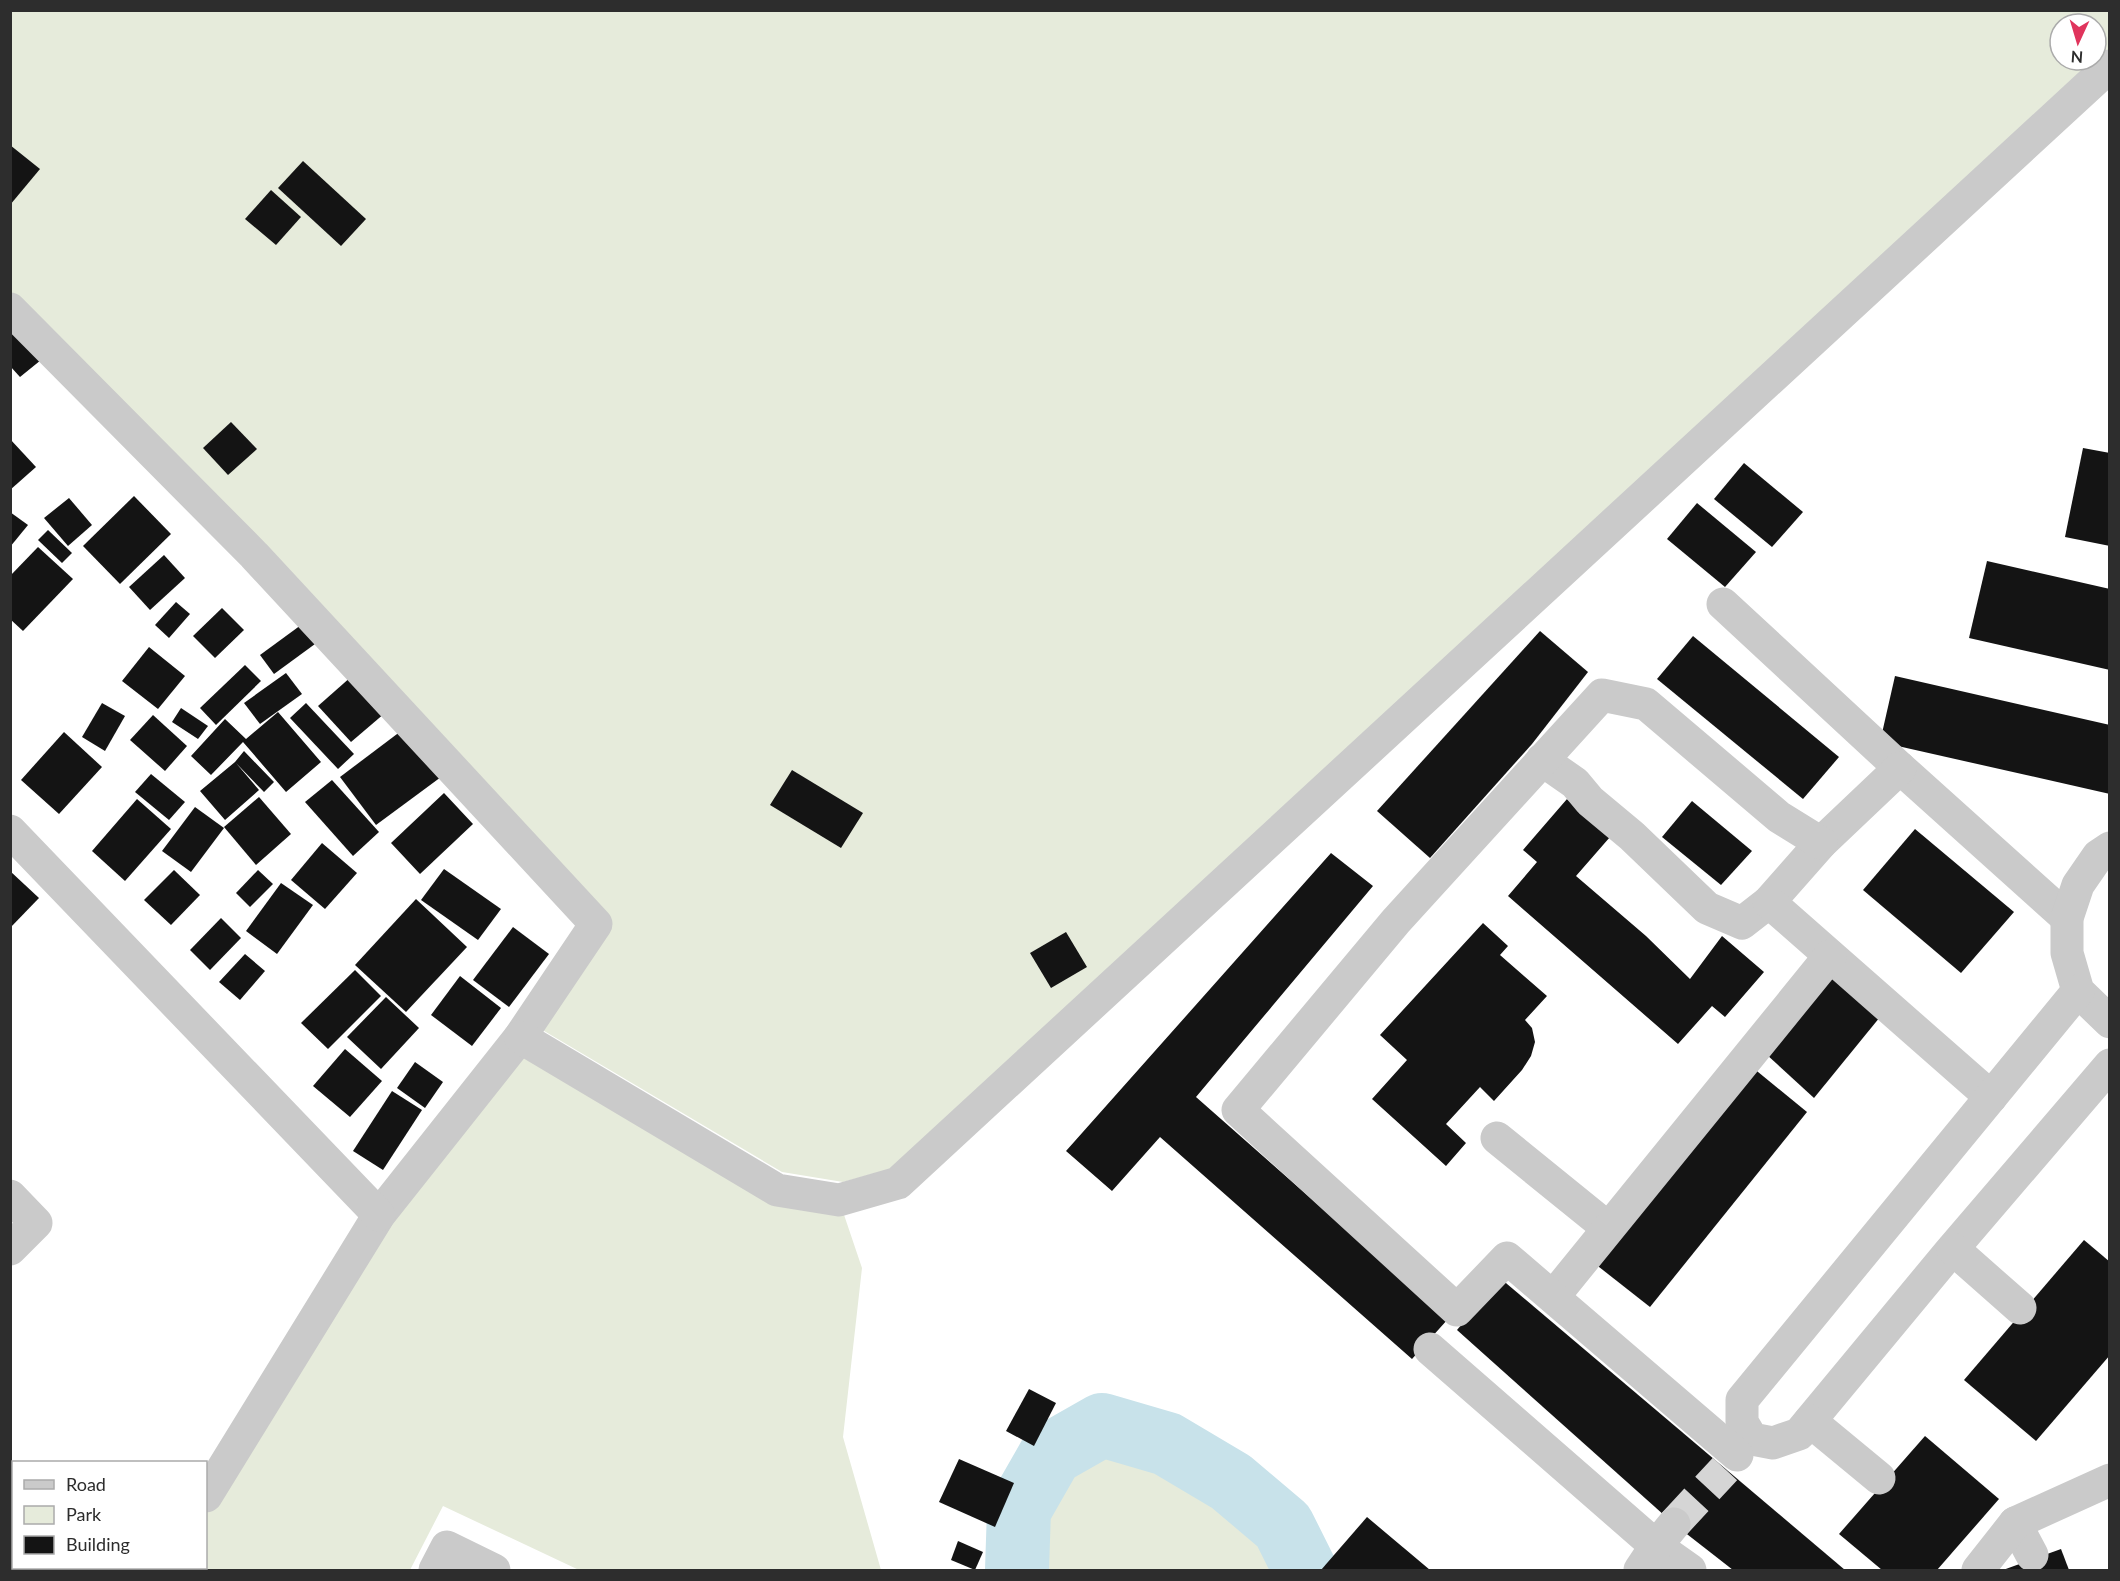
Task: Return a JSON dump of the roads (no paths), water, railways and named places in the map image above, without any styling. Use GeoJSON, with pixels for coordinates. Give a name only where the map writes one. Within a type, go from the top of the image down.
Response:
{"type":"FeatureCollection","features":[{"type":"Feature","properties":{"kind":"street"},"geometry":{"type":"LineString","coordinates":[[520,1037],[777,1190],[839,1200],[898,1183],[2109,66]]}},
{"type":"Feature","properties":{"kind":"street"},"geometry":{"type":"LineString","coordinates":[[10,309],[254,555],[596,924],[520,1037],[379,1215],[207,1494]]}},
{"type":"Feature","properties":{"kind":"street"},"geometry":{"type":"LineString","coordinates":[[1723,604],[2067,918]]}},
{"type":"Feature","properties":{"kind":"street"},"geometry":{"type":"LineString","coordinates":[[1738,1454],[1507,1258],[1457,1310],[1238,1110],[1396,921],[1602,694],[1646,704],[1779,817],[1821,843]]}},
{"type":"Feature","properties":{"kind":"street"},"geometry":{"type":"LineString","coordinates":[[1542,760],[1575,783],[1590,801],[1632,836],[1707,908],[1742,923],[1769,902],[1821,843],[1900,768]]}},
{"type":"Feature","properties":{"kind":"street"},"geometry":{"type":"LineString","coordinates":[[10,831],[379,1215]]}},
{"type":"Feature","properties":{"kind":"street"},"geometry":{"type":"LineString","coordinates":[[2109,848],[2098,856],[2078,885],[2067,918],[2067,953],[2078,991],[2109,1022]]}},
{"type":"Feature","properties":{"kind":"street"},"geometry":{"type":"LineString","coordinates":[[1769,902],[1991,1097]]}},
{"type":"Feature","properties":{"kind":"street"},"geometry":{"type":"LineString","coordinates":[[1553,1297],[1830,956]]}},
{"type":"Feature","properties":{"kind":"street"},"geometry":{"type":"LineString","coordinates":[[1738,1454],[1742,1400],[2078,991]]}},
{"type":"Feature","properties":{"kind":"street"},"geometry":{"type":"LineString","coordinates":[[1738,1454],[1799,1434],[1953,1249],[2105,1079]]}},
{"type":"Feature","properties":{"kind":"street"},"geometry":{"type":"LineString","coordinates":[[1497,1138],[1608,1228]]}},
{"type":"Feature","properties":{"kind":"street"},"geometry":{"type":"LineString","coordinates":[[10,1196],[36,1223],[10,1250]]}},
{"type":"Feature","properties":{"kind":"street"},"geometry":{"type":"LineString","coordinates":[[1953,1249],[2020,1308]]}},
{"type":"Feature","properties":{"kind":"street"},"geometry":{"type":"LineString","coordinates":[[1430,1349],[1657,1547],[1690,1570]]}},
{"type":"Feature","properties":{"kind":"street"},"geometry":{"type":"LineString","coordinates":[[1810,1420],[1879,1478]]}},
{"type":"Feature","properties":{"kind":"street"},"geometry":{"type":"LineString","coordinates":[[1978,1570],[2015,1523],[2109,1480]]}},
{"type":"Feature","properties":{"kind":"street"},"geometry":{"type":"LineString","coordinates":[[2015,1523],[2032,1555]]}},
{"type":"Feature","properties":{"kind":"street"},"geometry":{"type":"LineString","coordinates":[[435,1570],[447,1547],[494,1570]]}},
{"type":"Feature","properties":{"kind":"waterway"},"geometry":{"type":"LineString","coordinates":[[1017,1570],[1019,1510],[1051,1454],[1102,1425],[1167,1444],[1231,1482],[1283,1526],[1305,1570]]}},
{"type":"Feature","properties":{"kind":"tunnel"},"geometry":{"type":"LineString","coordinates":[[1674,1524],[1725,1469]]}}]}
